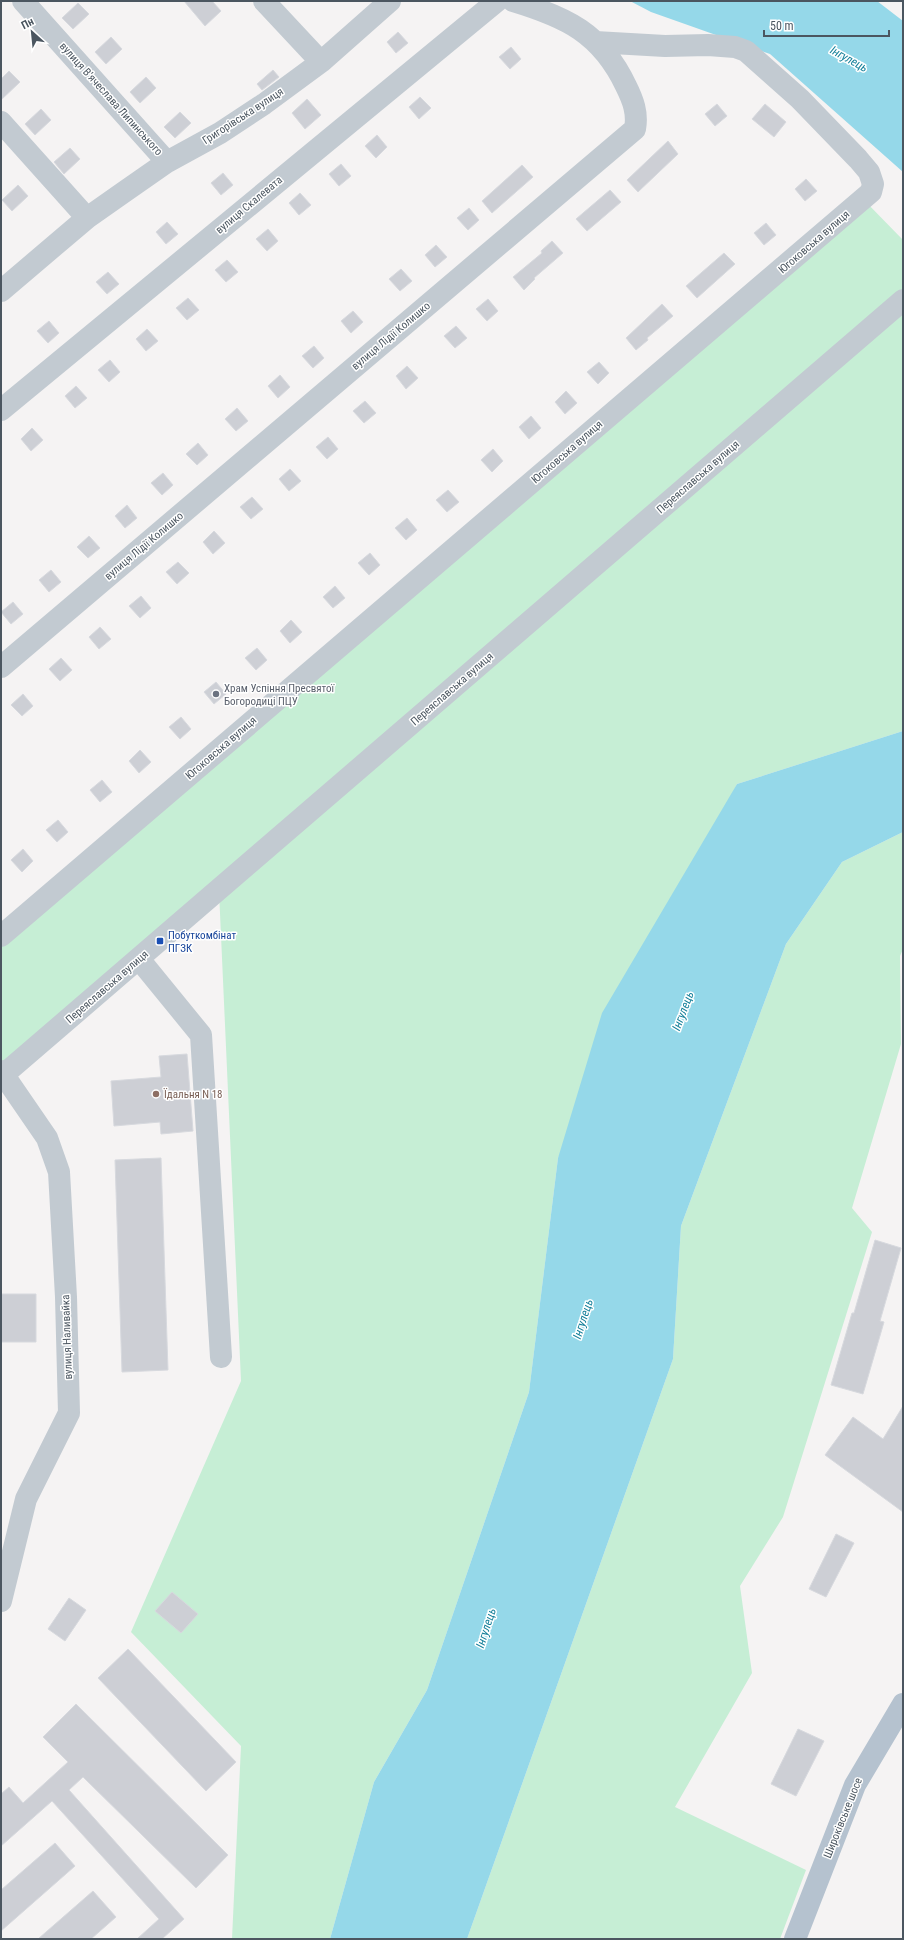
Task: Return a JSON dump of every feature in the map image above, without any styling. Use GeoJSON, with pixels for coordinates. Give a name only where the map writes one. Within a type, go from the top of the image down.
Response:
{"type":"FeatureCollection","features":[{"type":"Feature","properties":{"kind":"main road","name":"Широківське шосе"},"geometry":{"type":"LineString","coordinates":[[795,1939],[855,1785],[903,1704]]}},
{"type":"Feature","properties":{"kind":"street","name":"вулиця В’ячеслава Липинського"},"geometry":{"type":"LineString","coordinates":[[23,1],[167,162]]}},
{"type":"Feature","properties":{"kind":"street"},"geometry":{"type":"LineString","coordinates":[[264,1],[322,62]]}},
{"type":"Feature","properties":{"kind":"street","name":"Григорівська вулиця"},"geometry":{"type":"LineString","coordinates":[[1,291],[87,218],[167,162],[220,133],[264,104],[322,62],[390,1]]}},
{"type":"Feature","properties":{"kind":"street","name":"вулиця Скалевата"},"geometry":{"type":"LineString","coordinates":[[1,410],[497,1]]}},
{"type":"Feature","properties":{"kind":"street","name":"вулиця Лідії Колишко"},"geometry":{"type":"LineString","coordinates":[[1,667],[635,129],[637,119],[633,101],[622,76],[607,54],[596,42],[564,19],[514,1]]}},
{"type":"Feature","properties":{"kind":"street","name":"Югоковська вулиця"},"geometry":{"type":"LineString","coordinates":[[1,936],[871,192],[873,184],[869,172],[858,159],[800,99],[746,51],[735,47],[708,45],[665,46],[596,42]]}},
{"type":"Feature","properties":{"kind":"street"},"geometry":{"type":"LineString","coordinates":[[1,122],[87,218]]}},
{"type":"Feature","properties":{"kind":"street","name":"Переяславська вулиця"},"geometry":{"type":"LineString","coordinates":[[2,1074],[139,959],[903,300]]}},
{"type":"Feature","properties":{"kind":"street"},"geometry":{"type":"LineString","coordinates":[[139,959],[201,1035],[221,1357]]}},
{"type":"Feature","properties":{"kind":"street","name":"вулиця Наливайка"},"geometry":{"type":"LineString","coordinates":[[1,1601],[26,1499],[70,1413],[66,1297],[59,1172],[47,1138],[2,1074]]}},
{"type":"Feature","properties":{"kind":"green space"},"geometry":{"type":"Polygon","coordinates":[[[864,200],[903,240],[903,731],[737,784],[558,1158],[529,1392],[427,1690],[374,1782],[330,1939],[232,1939],[241,1746],[131,1632],[241,1381],[219,891],[1,1071],[1,936],[864,200]]]}},
{"type":"Feature","properties":{"kind":"green space"},"geometry":{"type":"Polygon","coordinates":[[[903,832],[903,949],[900,956],[901,1044],[852,1208],[872,1232],[783,1517],[740,1586],[752,1673],[675,1807],[806,1870],[780,1939],[467,1939],[673,1359],[681,1226],[786,944],[842,862],[903,832]]]}},
{"type":"Feature","properties":{"kind":"water","name":"Інгулець"},"geometry":{"type":"Polygon","coordinates":[[[630,1],[877,1],[903,21],[903,172],[770,54],[651,12],[630,1]]]}},
{"type":"Feature","properties":{"kind":"water","name":"Інгулець"},"geometry":{"type":"Polygon","coordinates":[[[903,731],[903,832],[842,862],[786,944],[681,1226],[673,1359],[467,1939],[330,1939],[374,1782],[427,1690],[529,1392],[558,1158],[602,1013],[737,784],[903,731]]]}},
{"type":"Feature","properties":{"kind":"building"},"geometry":{"type":"Polygon","coordinates":[[[184,1],[212,1],[221,11],[205,26],[184,1]]]}},
{"type":"Feature","properties":{"kind":"building"},"geometry":{"type":"Polygon","coordinates":[[[78,3],[89,14],[73,29],[62,18],[78,3]]]}},
{"type":"Feature","properties":{"kind":"building"},"geometry":{"type":"Polygon","coordinates":[[[398,32],[408,43],[396,53],[387,42],[398,32]]]}},
{"type":"Feature","properties":{"kind":"building"},"geometry":{"type":"Polygon","coordinates":[[[111,37],[122,49],[106,64],[95,52],[111,37]]]}},
{"type":"Feature","properties":{"kind":"building"},"geometry":{"type":"Polygon","coordinates":[[[511,47],[521,59],[510,69],[499,57],[511,47]]]}},
{"type":"Feature","properties":{"kind":"building"},"geometry":{"type":"Polygon","coordinates":[[[273,70],[279,77],[262,90],[257,84],[273,70]]]}},
{"type":"Feature","properties":{"kind":"building"},"geometry":{"type":"Polygon","coordinates":[[[9,71],[20,82],[1,100],[1,79],[9,71]]]}},
{"type":"Feature","properties":{"kind":"building"},"geometry":{"type":"Polygon","coordinates":[[[146,77],[156,88],[140,103],[130,92],[146,77]]]}},
{"type":"Feature","properties":{"kind":"building"},"geometry":{"type":"Polygon","coordinates":[[[420,97],[431,108],[419,119],[409,107],[420,97]]]}},
{"type":"Feature","properties":{"kind":"building"},"geometry":{"type":"Polygon","coordinates":[[[307,99],[321,115],[305,129],[292,113],[307,99]]]}},
{"type":"Feature","properties":{"kind":"building"},"geometry":{"type":"Polygon","coordinates":[[[717,104],[727,116],[715,126],[705,114],[717,104]]]}},
{"type":"Feature","properties":{"kind":"building"},"geometry":{"type":"Polygon","coordinates":[[[765,104],[786,122],[774,137],[752,119],[765,104]]]}},
{"type":"Feature","properties":{"kind":"building"},"geometry":{"type":"Polygon","coordinates":[[[41,109],[51,120],[35,135],[25,124],[41,109]]]}},
{"type":"Feature","properties":{"kind":"building"},"geometry":{"type":"Polygon","coordinates":[[[180,112],[191,123],[175,138],[164,127],[180,112]]]}},
{"type":"Feature","properties":{"kind":"building"},"geometry":{"type":"Polygon","coordinates":[[[377,135],[387,147],[376,158],[365,146],[377,135]]]}},
{"type":"Feature","properties":{"kind":"building"},"geometry":{"type":"Polygon","coordinates":[[[668,141],[678,154],[638,192],[627,180],[668,141]]]}},
{"type":"Feature","properties":{"kind":"building"},"geometry":{"type":"Polygon","coordinates":[[[70,148],[80,159],[64,174],[54,162],[70,148]]]}},
{"type":"Feature","properties":{"kind":"building"},"geometry":{"type":"Polygon","coordinates":[[[341,164],[351,176],[339,186],[329,174],[341,164]]]}},
{"type":"Feature","properties":{"kind":"building"},"geometry":{"type":"Polygon","coordinates":[[[522,165],[533,177],[492,213],[482,201],[522,165]]]}},
{"type":"Feature","properties":{"kind":"building"},"geometry":{"type":"Polygon","coordinates":[[[223,173],[233,185],[221,195],[211,183],[223,173]]]}},
{"type":"Feature","properties":{"kind":"building"},"geometry":{"type":"Polygon","coordinates":[[[806,179],[817,191],[805,201],[795,189],[806,179]]]}},
{"type":"Feature","properties":{"kind":"building"},"geometry":{"type":"Polygon","coordinates":[[[18,185],[28,196],[12,211],[2,200],[18,185]]]}},
{"type":"Feature","properties":{"kind":"building"},"geometry":{"type":"Polygon","coordinates":[[[610,190],[621,202],[587,231],[576,219],[610,190]]]}},
{"type":"Feature","properties":{"kind":"building"},"geometry":{"type":"Polygon","coordinates":[[[300,193],[311,205],[299,215],[289,203],[300,193]]]}},
{"type":"Feature","properties":{"kind":"building"},"geometry":{"type":"Polygon","coordinates":[[[469,208],[479,220],[468,230],[457,218],[469,208]]]}},
{"type":"Feature","properties":{"kind":"building"},"geometry":{"type":"Polygon","coordinates":[[[167,222],[178,234],[166,244],[156,232],[167,222]]]}},
{"type":"Feature","properties":{"kind":"building"},"geometry":{"type":"Polygon","coordinates":[[[766,223],[776,235],[764,245],[754,233],[766,223]]]}},
{"type":"Feature","properties":{"kind":"building"},"geometry":{"type":"Polygon","coordinates":[[[268,229],[278,241],[267,251],[256,239],[268,229]]]}},
{"type":"Feature","properties":{"kind":"building"},"geometry":{"type":"Polygon","coordinates":[[[552,241],[563,253],[534,278],[535,279],[524,290],[513,277],[542,253],[541,251],[552,241]]]}},
{"type":"Feature","properties":{"kind":"building"},"geometry":{"type":"Polygon","coordinates":[[[436,245],[447,257],[435,267],[425,255],[436,245]]]}},
{"type":"Feature","properties":{"kind":"building"},"geometry":{"type":"Polygon","coordinates":[[[724,253],[735,264],[697,298],[686,286],[724,253]]]}},
{"type":"Feature","properties":{"kind":"building"},"geometry":{"type":"Polygon","coordinates":[[[227,260],[238,272],[226,282],[215,270],[227,260]]]}},
{"type":"Feature","properties":{"kind":"building"},"geometry":{"type":"Polygon","coordinates":[[[401,269],[412,281],[400,291],[389,279],[401,269]]]}},
{"type":"Feature","properties":{"kind":"building"},"geometry":{"type":"Polygon","coordinates":[[[108,272],[119,284],[107,294],[96,282],[108,272]]]}},
{"type":"Feature","properties":{"kind":"building"},"geometry":{"type":"Polygon","coordinates":[[[188,298],[199,310],[187,320],[176,308],[188,298]]]}},
{"type":"Feature","properties":{"kind":"building"},"geometry":{"type":"Polygon","coordinates":[[[488,299],[498,311],[487,321],[476,309],[488,299]]]}},
{"type":"Feature","properties":{"kind":"building"},"geometry":{"type":"Polygon","coordinates":[[[662,304],[673,316],[647,338],[648,340],[636,350],[626,338],[662,304]]]}},
{"type":"Feature","properties":{"kind":"building"},"geometry":{"type":"Polygon","coordinates":[[[353,311],[363,322],[351,333],[341,321],[353,311]]]}},
{"type":"Feature","properties":{"kind":"building"},"geometry":{"type":"Polygon","coordinates":[[[49,321],[59,333],[48,343],[37,331],[49,321]]]}},
{"type":"Feature","properties":{"kind":"building"},"geometry":{"type":"Polygon","coordinates":[[[456,326],[467,338],[455,348],[444,336],[456,326]]]}},
{"type":"Feature","properties":{"kind":"building"},"geometry":{"type":"Polygon","coordinates":[[[147,329],[158,341],[146,351],[136,339],[147,329]]]}},
{"type":"Feature","properties":{"kind":"building"},"geometry":{"type":"Polygon","coordinates":[[[314,346],[324,358],[313,368],[302,356],[314,346]]]}},
{"type":"Feature","properties":{"kind":"building"},"geometry":{"type":"Polygon","coordinates":[[[110,360],[120,372],[109,382],[98,370],[110,360]]]}},
{"type":"Feature","properties":{"kind":"building"},"geometry":{"type":"Polygon","coordinates":[[[599,362],[609,373],[598,384],[587,372],[599,362]]]}},
{"type":"Feature","properties":{"kind":"building"},"geometry":{"type":"Polygon","coordinates":[[[407,366],[418,378],[406,389],[396,376],[407,366]]]}},
{"type":"Feature","properties":{"kind":"building"},"geometry":{"type":"Polygon","coordinates":[[[280,375],[290,387],[278,398],[268,386],[280,375]]]}},
{"type":"Feature","properties":{"kind":"building"},"geometry":{"type":"Polygon","coordinates":[[[76,386],[87,398],[75,408],[65,396],[76,386]]]}},
{"type":"Feature","properties":{"kind":"building"},"geometry":{"type":"Polygon","coordinates":[[[566,391],[577,403],[565,414],[555,402],[566,391]]]}},
{"type":"Feature","properties":{"kind":"building"},"geometry":{"type":"Polygon","coordinates":[[[365,401],[376,413],[364,423],[353,411],[365,401]]]}},
{"type":"Feature","properties":{"kind":"building"},"geometry":{"type":"Polygon","coordinates":[[[237,408],[248,421],[236,431],[225,419],[237,408]]]}},
{"type":"Feature","properties":{"kind":"building"},"geometry":{"type":"Polygon","coordinates":[[[531,416],[541,428],[529,439],[519,427],[531,416]]]}},
{"type":"Feature","properties":{"kind":"building"},"geometry":{"type":"Polygon","coordinates":[[[32,428],[43,440],[31,451],[21,439],[32,428]]]}},
{"type":"Feature","properties":{"kind":"building"},"geometry":{"type":"Polygon","coordinates":[[[328,437],[338,449],[327,459],[316,447],[328,437]]]}},
{"type":"Feature","properties":{"kind":"building"},"geometry":{"type":"Polygon","coordinates":[[[198,443],[208,455],[197,465],[186,454],[198,443]]]}},
{"type":"Feature","properties":{"kind":"building"},"geometry":{"type":"Polygon","coordinates":[[[493,449],[503,461],[492,472],[481,460],[493,449]]]}},
{"type":"Feature","properties":{"kind":"building"},"geometry":{"type":"Polygon","coordinates":[[[290,469],[301,481],[289,491],[279,479],[290,469]]]}},
{"type":"Feature","properties":{"kind":"building"},"geometry":{"type":"Polygon","coordinates":[[[163,473],[173,485],[162,495],[151,483],[163,473]]]}},
{"type":"Feature","properties":{"kind":"building"},"geometry":{"type":"Polygon","coordinates":[[[448,490],[459,502],[447,512],[436,500],[448,490]]]}},
{"type":"Feature","properties":{"kind":"building"},"geometry":{"type":"Polygon","coordinates":[[[252,497],[263,509],[251,519],[240,507],[252,497]]]}},
{"type":"Feature","properties":{"kind":"building"},"geometry":{"type":"Polygon","coordinates":[[[127,505],[137,518],[125,528],[115,516],[127,505]]]}},
{"type":"Feature","properties":{"kind":"building"},"geometry":{"type":"Polygon","coordinates":[[[407,518],[417,530],[406,540],[395,528],[407,518]]]}},
{"type":"Feature","properties":{"kind":"building"},"geometry":{"type":"Polygon","coordinates":[[[214,531],[225,543],[213,554],[203,542],[214,531]]]}},
{"type":"Feature","properties":{"kind":"building"},"geometry":{"type":"Polygon","coordinates":[[[89,536],[100,548],[88,558],[77,547],[89,536]]]}},
{"type":"Feature","properties":{"kind":"building"},"geometry":{"type":"Polygon","coordinates":[[[370,553],[380,565],[369,575],[358,563],[370,553]]]}},
{"type":"Feature","properties":{"kind":"building"},"geometry":{"type":"Polygon","coordinates":[[[178,562],[189,573],[177,584],[166,572],[178,562]]]}},
{"type":"Feature","properties":{"kind":"building"},"geometry":{"type":"Polygon","coordinates":[[[51,570],[61,582],[49,592],[39,580],[51,570]]]}},
{"type":"Feature","properties":{"kind":"building"},"geometry":{"type":"Polygon","coordinates":[[[335,586],[345,598],[333,608],[323,597],[335,586]]]}},
{"type":"Feature","properties":{"kind":"building"},"geometry":{"type":"Polygon","coordinates":[[[141,596],[151,608],[140,618],[129,606],[141,596]]]}},
{"type":"Feature","properties":{"kind":"building"},"geometry":{"type":"Polygon","coordinates":[[[13,602],[23,614],[11,624],[1,612],[13,602]]]}},
{"type":"Feature","properties":{"kind":"building"},"geometry":{"type":"Polygon","coordinates":[[[291,620],[302,632],[290,643],[280,631],[291,620]]]}},
{"type":"Feature","properties":{"kind":"building"},"geometry":{"type":"Polygon","coordinates":[[[100,627],[111,639],[99,649],[89,637],[100,627]]]}},
{"type":"Feature","properties":{"kind":"building"},"geometry":{"type":"Polygon","coordinates":[[[257,648],[267,660],[256,670],[245,658],[257,648]]]}},
{"type":"Feature","properties":{"kind":"building"},"geometry":{"type":"Polygon","coordinates":[[[61,658],[72,670],[60,681],[49,669],[61,658]]]}},
{"type":"Feature","properties":{"kind":"building"},"geometry":{"type":"Polygon","coordinates":[[[216,682],[226,694],[214,704],[204,692],[216,682]]]}},
{"type":"Feature","properties":{"kind":"building"},"geometry":{"type":"Polygon","coordinates":[[[23,694],[33,706],[22,716],[11,705],[23,694]]]}},
{"type":"Feature","properties":{"kind":"building"},"geometry":{"type":"Polygon","coordinates":[[[181,717],[191,729],[180,739],[169,727],[181,717]]]}},
{"type":"Feature","properties":{"kind":"building"},"geometry":{"type":"Polygon","coordinates":[[[140,750],[151,762],[139,773],[129,761],[140,750]]]}},
{"type":"Feature","properties":{"kind":"building"},"geometry":{"type":"Polygon","coordinates":[[[102,780],[112,792],[100,802],[90,790],[102,780]]]}},
{"type":"Feature","properties":{"kind":"building"},"geometry":{"type":"Polygon","coordinates":[[[58,820],[68,832],[57,842],[46,830],[58,820]]]}},
{"type":"Feature","properties":{"kind":"building"},"geometry":{"type":"Polygon","coordinates":[[[23,849],[33,861],[22,872],[11,860],[23,849]]]}},
{"type":"Feature","properties":{"kind":"building"},"geometry":{"type":"Polygon","coordinates":[[[187,1054],[193,1131],[161,1134],[160,1122],[114,1126],[111,1081],[161,1077],[159,1056],[187,1054]]]}},
{"type":"Feature","properties":{"kind":"building"},"geometry":{"type":"Polygon","coordinates":[[[161,1158],[168,1370],[122,1372],[115,1160],[161,1158]]]}},
{"type":"Feature","properties":{"kind":"building"},"geometry":{"type":"Polygon","coordinates":[[[875,1240],[901,1248],[880,1321],[884,1322],[863,1394],[831,1385],[875,1240]]]}},
{"type":"Feature","properties":{"kind":"building"},"geometry":{"type":"Polygon","coordinates":[[[1,1294],[36,1294],[36,1342],[1,1342],[1,1294]]]}},
{"type":"Feature","properties":{"kind":"building"},"geometry":{"type":"Polygon","coordinates":[[[903,1406],[903,1512],[825,1455],[853,1417],[883,1439],[903,1406]]]}},
{"type":"Feature","properties":{"kind":"building"},"geometry":{"type":"Polygon","coordinates":[[[836,1534],[854,1543],[826,1597],[809,1589],[836,1534]]]}},
{"type":"Feature","properties":{"kind":"building"},"geometry":{"type":"Polygon","coordinates":[[[172,1592],[198,1614],[181,1633],[155,1611],[172,1592]]]}},
{"type":"Feature","properties":{"kind":"building"},"geometry":{"type":"Polygon","coordinates":[[[69,1598],[86,1610],[65,1641],[48,1629],[69,1598]]]}},
{"type":"Feature","properties":{"kind":"building"},"geometry":{"type":"Polygon","coordinates":[[[128,1649],[236,1762],[206,1791],[98,1678],[128,1649]]]}},
{"type":"Feature","properties":{"kind":"building"},"geometry":{"type":"Polygon","coordinates":[[[76,1704],[228,1855],[196,1888],[83,1777],[69,1790],[184,1919],[162,1939],[137,1939],[159,1919],[52,1801],[1,1846],[1,1794],[9,1787],[23,1803],[68,1762],[43,1737],[76,1704]]]}},
{"type":"Feature","properties":{"kind":"building"},"geometry":{"type":"Polygon","coordinates":[[[798,1729],[824,1741],[796,1796],[771,1784],[798,1729]]]}},
{"type":"Feature","properties":{"kind":"building"},"geometry":{"type":"Polygon","coordinates":[[[55,1843],[75,1866],[1,1931],[1,1890],[55,1843]]]}},
{"type":"Feature","properties":{"kind":"building"},"geometry":{"type":"Polygon","coordinates":[[[93,1891],[116,1917],[91,1939],[38,1939],[93,1891]]]}},
{"type":"Feature","properties":{"kind":"place","name":"Храм Успіння Пресвятої Богородиці ПЦУ"},"geometry":{"type":"Point","coordinates":[216,694]}},
{"type":"Feature","properties":{"kind":"place","name":"Побуткомбінат ПГЗК"},"geometry":{"type":"Point","coordinates":[160,941]}},
{"type":"Feature","properties":{"kind":"place","name":"Їдальня N 18"},"geometry":{"type":"Point","coordinates":[156,1094]}}]}
